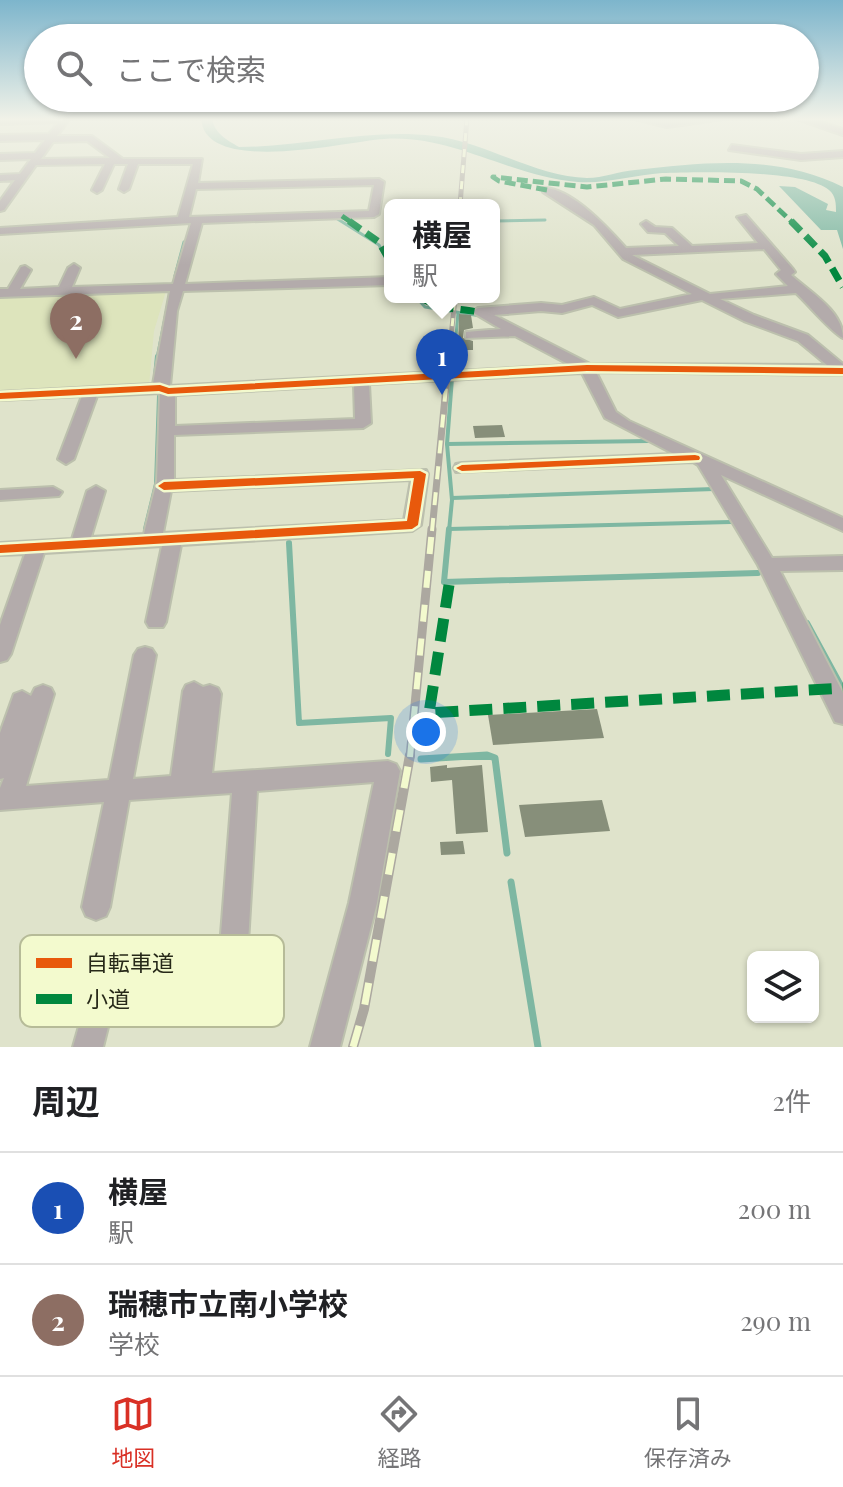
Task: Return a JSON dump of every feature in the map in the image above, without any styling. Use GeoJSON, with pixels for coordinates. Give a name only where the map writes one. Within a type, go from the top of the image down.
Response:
{"type":"FeatureCollection","features":[{"type":"Feature","properties":{"kind":"street"},"geometry":{"type":"LineString","coordinates":[[2,204],[30,167]]}},
{"type":"Feature","properties":{"kind":"street"},"geometry":{"type":"LineString","coordinates":[[97,190],[112,167]]}},
{"type":"Feature","properties":{"kind":"street"},"geometry":{"type":"LineString","coordinates":[[124,189],[132,167]]}},
{"type":"Feature","properties":{"kind":"street"},"geometry":{"type":"LineString","coordinates":[[182,222],[197,167]]}},
{"type":"Feature","properties":{"kind":"street"},"geometry":{"type":"LineString","coordinates":[[0,178],[23,177]]}},
{"type":"Feature","properties":{"kind":"street"},"geometry":{"type":"LineString","coordinates":[[0,231],[276,215],[374,214],[379,182],[191,186]]}},
{"type":"Feature","properties":{"kind":"street"},"geometry":{"type":"LineString","coordinates":[[547,190],[598,223],[627,257],[705,297],[803,338],[842,370]]}},
{"type":"Feature","properties":{"kind":"street"},"geometry":{"type":"LineString","coordinates":[[742,217],[789,272],[782,274],[826,313],[843,334]]}},
{"type":"Feature","properties":{"kind":"street"},"geometry":{"type":"LineString","coordinates":[[152,540],[164,486],[167,431],[164,389],[177,287],[197,221]]}},
{"type":"Feature","properties":{"kind":"street"},"geometry":{"type":"LineString","coordinates":[[646,224],[652,230],[668,230],[687,247]]}},
{"type":"Feature","properties":{"kind":"street"},"geometry":{"type":"LineString","coordinates":[[623,252],[764,246]]}},
{"type":"Feature","properties":{"kind":"street"},"geometry":{"type":"LineString","coordinates":[[64,290],[74,268]]}},
{"type":"Feature","properties":{"kind":"street"},"geometry":{"type":"LineString","coordinates":[[6,292],[25,270]]}},
{"type":"Feature","properties":{"kind":"street"},"geometry":{"type":"LineString","coordinates":[[6,292],[384,281]]}},
{"type":"Feature","properties":{"kind":"street"},"geometry":{"type":"LineString","coordinates":[[799,289],[719,295],[618,313],[594,301],[562,309],[541,307],[478,312],[587,368],[610,415],[623,424],[843,525]]}},
{"type":"Feature","properties":{"kind":"street"},"geometry":{"type":"LineString","coordinates":[[471,335],[518,332]]}},
{"type":"Feature","properties":{"kind":"street"},"geometry":{"type":"LineString","coordinates":[[803,338],[843,334]]}},
{"type":"Feature","properties":{"kind":"street"},"geometry":{"type":"LineString","coordinates":[[0,396],[587,368],[842,370]]}},
{"type":"Feature","properties":{"kind":"street"},"geometry":{"type":"LineString","coordinates":[[167,431],[363,423],[361,380]]}},
{"type":"Feature","properties":{"kind":"street"},"geometry":{"type":"LineString","coordinates":[[66,459],[91,391]]}},
{"type":"Feature","properties":{"kind":"street"},"geometry":{"type":"LineString","coordinates":[[462,468],[700,460]]}},
{"type":"Feature","properties":{"kind":"street"},"geometry":{"type":"LineString","coordinates":[[700,460],[767,565],[843,715]]}},
{"type":"Feature","properties":{"kind":"street"},"geometry":{"type":"LineString","coordinates":[[0,549],[412,525],[420,474],[164,486]]}},
{"type":"Feature","properties":{"kind":"street"},"geometry":{"type":"LineString","coordinates":[[80,544],[96,491]]}},
{"type":"Feature","properties":{"kind":"street"},"geometry":{"type":"LineString","coordinates":[[0,495],[53,492]]}},
{"type":"Feature","properties":{"kind":"street"},"geometry":{"type":"LineString","coordinates":[[156,622],[173,539]]}},
{"type":"Feature","properties":{"kind":"street"},"geometry":{"type":"LineString","coordinates":[[0,654],[37,547]]}},
{"type":"Feature","properties":{"kind":"street"},"geometry":{"type":"LineString","coordinates":[[767,565],[843,563]]}},
{"type":"Feature","properties":{"kind":"street"},"geometry":{"type":"LineString","coordinates":[[96,907],[145,655]]}},
{"type":"Feature","properties":{"kind":"street"},"geometry":{"type":"LineString","coordinates":[[191,785],[202,692]]}},
{"type":"Feature","properties":{"kind":"street"},"geometry":{"type":"LineString","coordinates":[[0,769],[32,697],[5,799],[388,771],[363,903],[325,1047]]}},
{"type":"Feature","properties":{"kind":"street"},"geometry":{"type":"LineString","coordinates":[[235,935],[245,782]]}},
{"type":"Feature","properties":{"kind":"street"},"geometry":{"type":"LineString","coordinates":[[88,1047],[93,1027]]}},
{"type":"Feature","properties":{"kind":"shaded area"},"geometry":{"type":"Polygon","coordinates":[[[513,167],[532,167],[587,178],[670,167],[792,169],[843,187],[843,249],[837,230],[821,230],[779,186],[795,187],[828,204],[826,210],[836,212],[833,195],[816,183],[797,178],[723,172],[652,174],[578,182],[513,167]]]}},
{"type":"Feature","properties":{"kind":"shaded area"},"geometry":{"type":"Polygon","coordinates":[[[166,291],[154,331],[149,386],[0,394],[0,295],[166,291]]]}},
{"type":"Feature","properties":{"kind":"building"},"geometry":{"type":"Polygon","coordinates":[[[459,314],[471,315],[473,328],[464,330],[463,338],[473,341],[473,350],[458,350],[459,314]]]}},
{"type":"Feature","properties":{"kind":"building"},"geometry":{"type":"Polygon","coordinates":[[[502,425],[505,437],[475,438],[473,426],[502,425]]]}},
{"type":"Feature","properties":{"kind":"building"},"geometry":{"type":"Polygon","coordinates":[[[597,709],[604,738],[493,745],[488,715],[597,709]]]}},
{"type":"Feature","properties":{"kind":"building"},"geometry":{"type":"Polygon","coordinates":[[[447,765],[447,768],[482,765],[488,832],[456,834],[452,780],[431,782],[430,767],[447,765]]]}},
{"type":"Feature","properties":{"kind":"building"},"geometry":{"type":"Polygon","coordinates":[[[602,800],[610,831],[525,837],[519,805],[602,800]]]}},
{"type":"Feature","properties":{"kind":"building"},"geometry":{"type":"Polygon","coordinates":[[[463,841],[465,854],[441,855],[440,842],[463,841]]]}},
{"type":"Feature","properties":{"kind":"waterway"},"geometry":{"type":"LineString","coordinates":[[336,218],[379,245],[384,255]]}},
{"type":"Feature","properties":{"kind":"waterway"},"geometry":{"type":"LineString","coordinates":[[500,221],[545,220]]}},
{"type":"Feature","properties":{"kind":"waterway"},"geometry":{"type":"LineString","coordinates":[[175,276],[184,242]]}},
{"type":"Feature","properties":{"kind":"waterway"},"geometry":{"type":"LineString","coordinates":[[157,358],[169,298]]}},
{"type":"Feature","properties":{"kind":"waterway"},"geometry":{"type":"LineString","coordinates":[[421,303],[425,307],[481,316]]}},
{"type":"Feature","properties":{"kind":"waterway"},"geometry":{"type":"LineString","coordinates":[[454,358],[458,313]]}},
{"type":"Feature","properties":{"kind":"waterway"},"geometry":{"type":"LineString","coordinates":[[155,376],[157,356]]}},
{"type":"Feature","properties":{"kind":"waterway"},"geometry":{"type":"LineString","coordinates":[[453,372],[454,356]]}},
{"type":"Feature","properties":{"kind":"waterway"},"geometry":{"type":"LineString","coordinates":[[447,444],[452,378]]}},
{"type":"Feature","properties":{"kind":"waterway"},"geometry":{"type":"LineString","coordinates":[[145,529],[156,484],[159,396]]}},
{"type":"Feature","properties":{"kind":"waterway"},"geometry":{"type":"LineString","coordinates":[[447,444],[649,441]]}},
{"type":"Feature","properties":{"kind":"waterway"},"geometry":{"type":"LineString","coordinates":[[447,444],[452,500],[449,529]]}},
{"type":"Feature","properties":{"kind":"waterway"},"geometry":{"type":"LineString","coordinates":[[452,498],[714,489]]}},
{"type":"Feature","properties":{"kind":"waterway"},"geometry":{"type":"LineString","coordinates":[[449,529],[731,522]]}},
{"type":"Feature","properties":{"kind":"waterway"},"geometry":{"type":"LineString","coordinates":[[449,529],[444,582],[758,573]]}},
{"type":"Feature","properties":{"kind":"waterway"},"geometry":{"type":"LineString","coordinates":[[289,543],[299,723],[391,718],[388,754]]}},
{"type":"Feature","properties":{"kind":"waterway"},"geometry":{"type":"LineString","coordinates":[[807,623],[843,689]]}},
{"type":"Feature","properties":{"kind":"waterway"},"geometry":{"type":"LineString","coordinates":[[421,759],[487,755],[495,758],[507,853]]}},
{"type":"Feature","properties":{"kind":"waterway"},"geometry":{"type":"LineString","coordinates":[[460,757],[491,757]]}},
{"type":"Feature","properties":{"kind":"waterway"},"geometry":{"type":"LineString","coordinates":[[511,882],[538,1047]]}},
{"type":"Feature","properties":{"kind":"railway"},"geometry":{"type":"LineString","coordinates":[[460,199],[463,167]]}},
{"type":"Feature","properties":{"kind":"railway"},"geometry":{"type":"LineString","coordinates":[[449,358],[454,303]]}},
{"type":"Feature","properties":{"kind":"railway"},"geometry":{"type":"LineString","coordinates":[[432,531],[449,356]]}},
{"type":"Feature","properties":{"kind":"railway"},"geometry":{"type":"LineString","coordinates":[[410,757],[432,529]]}},
{"type":"Feature","properties":{"kind":"railway"},"geometry":{"type":"LineString","coordinates":[[353,1047],[364,1009],[410,755]]}},
{"type":"Feature","properties":{"kind":"marked path"},"geometry":{"type":"LineString","coordinates":[[547,190],[499,181],[493,177],[587,187],[666,179],[741,181],[757,189],[825,256],[843,287]]}},
{"type":"Feature","properties":{"kind":"marked path"},"geometry":{"type":"LineString","coordinates":[[342,216],[379,242],[384,251]]}},
{"type":"Feature","properties":{"kind":"marked path"},"geometry":{"type":"LineString","coordinates":[[428,303],[433,307],[455,307],[478,312]]}},
{"type":"Feature","properties":{"kind":"marked path"},"geometry":{"type":"LineString","coordinates":[[449,585],[429,713],[843,688]]}},
{"type":"Feature","properties":{"kind":"cycle path"},"geometry":{"type":"LineString","coordinates":[[0,396],[160,388],[168,391],[587,368],[843,371]]}},
{"type":"Feature","properties":{"kind":"cycle path"},"geometry":{"type":"LineString","coordinates":[[462,468],[695,458]]}},
{"type":"Feature","properties":{"kind":"cycle path"},"geometry":{"type":"LineString","coordinates":[[0,549],[412,525],[420,474],[164,486]]}},
{"type":"Feature","properties":{"kind":"place","name":"瑞穂市立南小学校"},"geometry":{"type":"Point","coordinates":[76,359]}},
{"type":"Feature","properties":{"kind":"place","name":"横屋"},"geometry":{"type":"Point","coordinates":[442,395]}}]}
